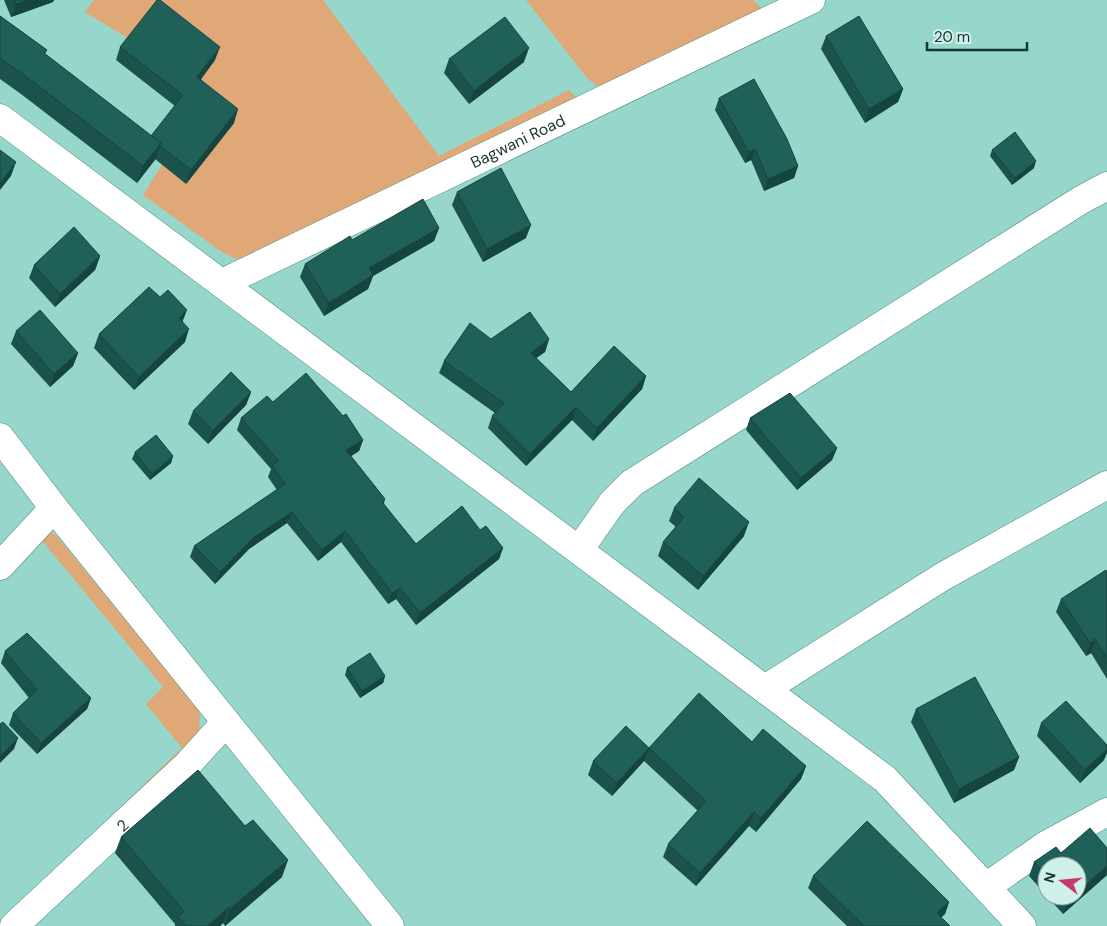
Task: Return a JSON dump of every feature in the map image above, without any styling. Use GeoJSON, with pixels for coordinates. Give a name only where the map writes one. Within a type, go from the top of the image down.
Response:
{"type":"FeatureCollection","features":[{"type":"Feature","properties":{"kind":"street","name":"Bagwani Road"},"geometry":{"type":"LineString","coordinates":[[222,283],[811,0]]}},
{"type":"Feature","properties":{"kind":"street"},"geometry":{"type":"LineString","coordinates":[[0,118],[885,779],[1022,926]]}},
{"type":"Feature","properties":{"kind":"street"},"geometry":{"type":"LineString","coordinates":[[579,550],[612,503],[632,482],[1081,200],[1107,186]]}},
{"type":"Feature","properties":{"kind":"street"},"geometry":{"type":"LineString","coordinates":[[0,436],[54,508],[390,926]]}},
{"type":"Feature","properties":{"kind":"street"},"geometry":{"type":"LineString","coordinates":[[765,689],[942,577],[1107,484]]}},
{"type":"Feature","properties":{"kind":"street"},"geometry":{"type":"LineString","coordinates":[[0,566],[54,508]]}},
{"type":"Feature","properties":{"kind":"street","name":"2"},"geometry":{"type":"LineString","coordinates":[[14,926],[187,765],[226,722]]}},
{"type":"Feature","properties":{"kind":"street"},"geometry":{"type":"LineString","coordinates":[[986,887],[1046,845],[1107,812]]}},
{"type":"Feature","properties":{"kind":"shaded area"},"geometry":{"type":"Polygon","coordinates":[[[94,0],[323,0],[439,156],[569,90],[580,101],[252,256],[236,259],[222,252],[143,195],[162,165],[233,123],[131,40],[85,12],[94,0]]]}},
{"type":"Feature","properties":{"kind":"shaded area"},"geometry":{"type":"Polygon","coordinates":[[[526,0],[753,0],[764,10],[605,89],[588,79],[526,0]]]}},
{"type":"Feature","properties":{"kind":"shaded area"},"geometry":{"type":"Polygon","coordinates":[[[47,530],[55,534],[200,711],[199,733],[187,751],[6,926],[0,926],[0,923],[182,748],[146,704],[163,687],[40,538],[0,581],[0,572],[47,530]]]}},
{"type":"Feature","properties":{"kind":"building"},"geometry":{"type":"Polygon","coordinates":[[[14,0],[27,0],[16,4],[14,0]]]}},
{"type":"Feature","properties":{"kind":"building"},"geometry":{"type":"Polygon","coordinates":[[[157,0],[160,0],[220,47],[197,77],[238,109],[191,170],[160,146],[161,143],[151,136],[183,95],[120,47],[157,0]]]}},
{"type":"Feature","properties":{"kind":"building"},"geometry":{"type":"Polygon","coordinates":[[[0,16],[47,50],[44,53],[161,143],[143,166],[0,58],[0,16]]]}},
{"type":"Feature","properties":{"kind":"building"},"geometry":{"type":"Polygon","coordinates":[[[859,16],[903,89],[869,109],[826,36],[859,16]]]}},
{"type":"Feature","properties":{"kind":"building"},"geometry":{"type":"Polygon","coordinates":[[[505,17],[529,48],[474,91],[449,59],[505,17]]]}},
{"type":"Feature","properties":{"kind":"building"},"geometry":{"type":"Polygon","coordinates":[[[754,79],[787,139],[798,166],[768,179],[755,149],[749,152],[719,98],[754,79]]]}},
{"type":"Feature","properties":{"kind":"building"},"geometry":{"type":"Polygon","coordinates":[[[1015,132],[1036,161],[1015,178],[992,150],[1015,132]]]}},
{"type":"Feature","properties":{"kind":"building"},"geometry":{"type":"Polygon","coordinates":[[[0,150],[16,162],[0,183],[0,150]]]}},
{"type":"Feature","properties":{"kind":"building"},"geometry":{"type":"Polygon","coordinates":[[[501,168],[531,225],[487,249],[457,192],[501,168]]]}},
{"type":"Feature","properties":{"kind":"building"},"geometry":{"type":"Polygon","coordinates":[[[423,199],[439,228],[369,268],[373,275],[329,303],[305,264],[350,236],[352,240],[423,199]]]}},
{"type":"Feature","properties":{"kind":"building"},"geometry":{"type":"Polygon","coordinates":[[[74,227],[100,256],[60,294],[34,265],[74,227]]]}},
{"type":"Feature","properties":{"kind":"building"},"geometry":{"type":"Polygon","coordinates":[[[149,287],[160,297],[168,290],[187,310],[179,318],[189,329],[139,377],[99,334],[149,287]]]}},
{"type":"Feature","properties":{"kind":"building"},"geometry":{"type":"Polygon","coordinates":[[[40,310],[78,353],[54,374],[16,331],[40,310]]]}},
{"type":"Feature","properties":{"kind":"building"},"geometry":{"type":"Polygon","coordinates":[[[530,312],[549,339],[531,353],[571,392],[614,346],[646,376],[597,428],[576,407],[530,454],[492,416],[504,403],[444,361],[470,323],[491,339],[530,312]]]}},
{"type":"Feature","properties":{"kind":"building"},"geometry":{"type":"Polygon","coordinates":[[[231,372],[251,392],[213,430],[193,411],[231,372]]]}},
{"type":"Feature","properties":{"kind":"building"},"geometry":{"type":"Polygon","coordinates":[[[306,373],[343,416],[346,414],[363,440],[346,450],[385,499],[382,502],[416,544],[462,506],[480,530],[486,526],[503,548],[420,613],[400,588],[392,593],[345,531],[322,550],[292,512],[253,538],[220,572],[194,546],[285,484],[272,465],[279,461],[241,418],[267,396],[273,402],[306,373]]]}},
{"type":"Feature","properties":{"kind":"building"},"geometry":{"type":"Polygon","coordinates":[[[790,393],[837,448],[801,478],[750,418],[790,393]]]}},
{"type":"Feature","properties":{"kind":"building"},"geometry":{"type":"Polygon","coordinates":[[[156,435],[173,456],[152,474],[135,452],[156,435]]]}},
{"type":"Feature","properties":{"kind":"building"},"geometry":{"type":"Polygon","coordinates":[[[699,478],[749,522],[703,576],[663,542],[684,517],[674,508],[699,478]]]}},
{"type":"Feature","properties":{"kind":"building"},"geometry":{"type":"Polygon","coordinates":[[[1106,570],[1107,658],[1095,639],[1090,643],[1061,599],[1106,570]]]}},
{"type":"Feature","properties":{"kind":"building"},"geometry":{"type":"Polygon","coordinates":[[[27,633],[91,698],[41,743],[13,713],[37,690],[5,651],[27,633]]]}},
{"type":"Feature","properties":{"kind":"building"},"geometry":{"type":"Polygon","coordinates":[[[370,653],[385,676],[362,691],[347,668],[370,653]]]}},
{"type":"Feature","properties":{"kind":"building"},"geometry":{"type":"Polygon","coordinates":[[[975,677],[1019,757],[959,789],[916,709],[975,677]]]}},
{"type":"Feature","properties":{"kind":"building"},"geometry":{"type":"Polygon","coordinates":[[[699,693],[752,742],[763,729],[806,766],[761,818],[754,812],[700,873],[668,844],[706,801],[649,748],[699,693]]]}},
{"type":"Feature","properties":{"kind":"building"},"geometry":{"type":"Polygon","coordinates":[[[1066,701],[1107,745],[1107,749],[1085,770],[1041,723],[1066,701]]]}},
{"type":"Feature","properties":{"kind":"building"},"geometry":{"type":"Polygon","coordinates":[[[3,722],[18,738],[0,756],[0,724],[3,722]]]}},
{"type":"Feature","properties":{"kind":"building"},"geometry":{"type":"Polygon","coordinates":[[[626,726],[649,748],[617,783],[593,761],[626,726]]]}},
{"type":"Feature","properties":{"kind":"building"},"geometry":{"type":"Polygon","coordinates":[[[198,770],[245,826],[253,820],[288,860],[208,926],[186,926],[178,917],[184,911],[121,837],[198,770]]]}},
{"type":"Feature","properties":{"kind":"building"},"geometry":{"type":"Polygon","coordinates":[[[867,821],[949,902],[937,913],[950,926],[864,926],[813,876],[867,821]]]}},
{"type":"Feature","properties":{"kind":"building"},"geometry":{"type":"Polygon","coordinates":[[[1090,828],[1107,848],[1107,866],[1087,884],[1087,856],[1043,856],[1056,847],[1061,853],[1090,828]]]}}]}
